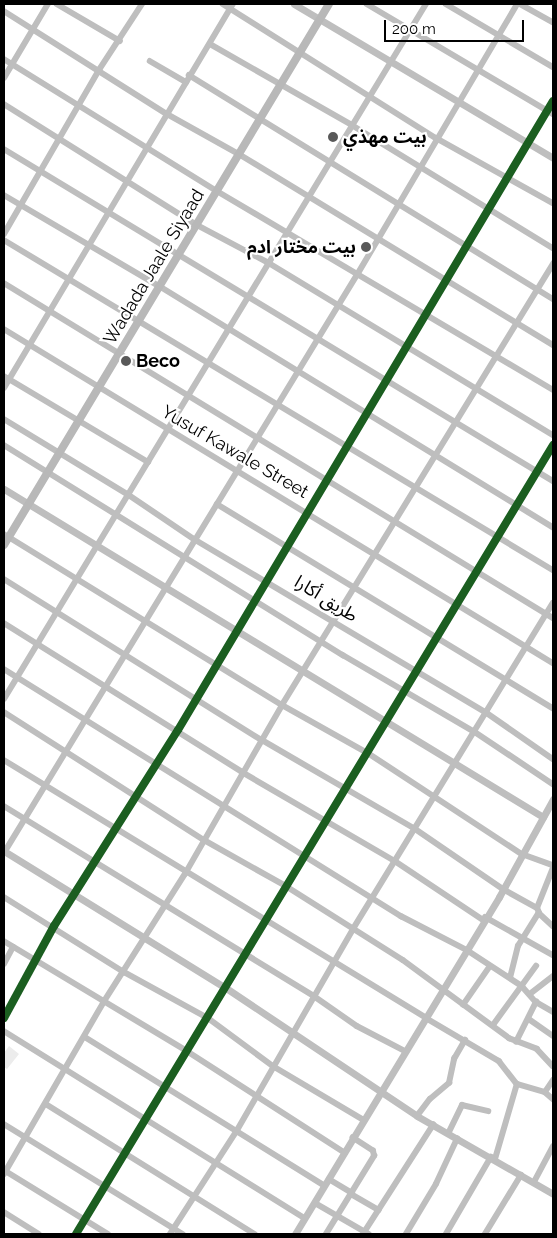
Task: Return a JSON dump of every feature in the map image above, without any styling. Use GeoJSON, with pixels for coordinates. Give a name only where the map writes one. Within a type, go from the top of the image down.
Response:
{"type":"FeatureCollection","features":[{"type":"Feature","properties":{"kind":"main road","name":"Wadada Jaale Siyaad"},"geometry":{"type":"LineString","coordinates":[[4,545],[6,536],[161,287],[299,51],[329,4]]}},
{"type":"Feature","properties":{"kind":"street"},"geometry":{"type":"LineString","coordinates":[[4,78],[48,4]]}},
{"type":"Feature","properties":{"kind":"street"},"geometry":{"type":"LineString","coordinates":[[57,4],[120,41]]}},
{"type":"Feature","properties":{"kind":"street"},"geometry":{"type":"LineString","coordinates":[[4,234],[20,205],[42,172],[99,70],[120,41],[142,4]]}},
{"type":"Feature","properties":{"kind":"street"},"geometry":{"type":"LineString","coordinates":[[223,4],[232,6],[436,138],[553,203]]}},
{"type":"Feature","properties":{"kind":"street"},"geometry":{"type":"LineString","coordinates":[[294,4],[319,20],[392,59],[457,103],[553,158]]}},
{"type":"Feature","properties":{"kind":"street"},"geometry":{"type":"LineString","coordinates":[[367,4],[550,112]]}},
{"type":"Feature","properties":{"kind":"street"},"geometry":{"type":"LineString","coordinates":[[4,699],[208,365],[269,263],[286,230],[426,4]]}},
{"type":"Feature","properties":{"kind":"street"},"geometry":{"type":"LineString","coordinates":[[446,4],[496,36],[553,67]]}},
{"type":"Feature","properties":{"kind":"street"},"geometry":{"type":"LineString","coordinates":[[553,22],[518,4],[496,36],[418,167],[357,275],[235,471],[217,504],[144,620],[84,719],[66,753],[44,785],[4,852],[144,940],[226,988],[417,1116],[522,1174],[553,1194]]}},
{"type":"Feature","properties":{"kind":"street"},"geometry":{"type":"LineString","coordinates":[[4,388],[6,378],[31,346],[70,281],[108,211],[232,6]]}},
{"type":"Feature","properties":{"kind":"street"},"geometry":{"type":"LineString","coordinates":[[4,10],[167,114],[239,154],[553,345]]}},
{"type":"Feature","properties":{"kind":"street"},"geometry":{"type":"LineString","coordinates":[[210,44],[352,125],[489,211],[553,248]]}},
{"type":"Feature","properties":{"kind":"street"},"geometry":{"type":"LineString","coordinates":[[4,59],[148,145],[217,191],[286,230],[357,275],[426,313],[553,390]]}},
{"type":"Feature","properties":{"kind":"street"},"geometry":{"type":"LineString","coordinates":[[150,61],[186,82]]}},
{"type":"Feature","properties":{"kind":"street"},"geometry":{"type":"LineString","coordinates":[[190,76],[397,204],[469,245],[553,299]]}},
{"type":"Feature","properties":{"kind":"street"},"geometry":{"type":"LineString","coordinates":[[4,1018],[54,926],[178,730],[196,696],[328,479],[366,412],[469,245],[528,144],[550,112],[553,101]]}},
{"type":"Feature","properties":{"kind":"street"},"geometry":{"type":"LineString","coordinates":[[4,104],[197,224],[269,263],[406,349],[477,388],[553,435]]}},
{"type":"Feature","properties":{"kind":"street"},"geometry":{"type":"LineString","coordinates":[[4,149],[553,481]]}},
{"type":"Feature","properties":{"kind":"street"},"geometry":{"type":"LineString","coordinates":[[4,195],[89,247],[161,287],[228,330],[436,454],[553,527]]}},
{"type":"Feature","properties":{"kind":"street"},"geometry":{"type":"LineString","coordinates":[[4,240],[208,365],[347,444],[497,538],[553,570]]}},
{"type":"Feature","properties":{"kind":"street"},"geometry":{"type":"LineString","coordinates":[[108,1234],[4,1172],[66,1070],[103,1003],[185,874],[242,772],[332,622],[553,264]]}},
{"type":"Feature","properties":{"kind":"street"},"geometry":{"type":"LineString","coordinates":[[4,283],[52,311],[119,355],[328,479],[394,522],[478,569],[553,618]]}},
{"type":"Feature","properties":{"kind":"street","name":"Yusuf Kawale Street"},"geometry":{"type":"LineString","coordinates":[[4,329],[99,385],[168,431],[308,512],[553,663]]}},
{"type":"Feature","properties":{"kind":"street"},"geometry":{"type":"LineString","coordinates":[[6,378],[148,462]]}},
{"type":"Feature","properties":{"kind":"street","name":"طريق أكارا"},"geometry":{"type":"LineString","coordinates":[[4,419],[129,494],[194,539],[267,580],[332,622],[487,713],[553,759]]}},
{"type":"Feature","properties":{"kind":"street"},"geometry":{"type":"LineString","coordinates":[[4,445],[117,513],[321,641],[475,732],[553,784]]}},
{"type":"Feature","properties":{"kind":"street"},"geometry":{"type":"LineString","coordinates":[[76,1234],[553,445]]}},
{"type":"Feature","properties":{"kind":"street"},"geometry":{"type":"LineString","coordinates":[[4,489],[543,817]]}},
{"type":"Feature","properties":{"kind":"street"},"geometry":{"type":"LineString","coordinates":[[217,504],[553,708]]}},
{"type":"Feature","properties":{"kind":"street"},"geometry":{"type":"LineString","coordinates":[[6,536],[78,578],[282,705],[368,753],[522,854],[553,867],[538,911],[522,938],[510,978]]}},
{"type":"Feature","properties":{"kind":"street"},"geometry":{"type":"LineString","coordinates":[[4,579],[58,610],[124,653],[196,696],[262,740],[414,828],[538,911],[553,926]]}},
{"type":"Feature","properties":{"kind":"street"},"geometry":{"type":"LineString","coordinates":[[170,1234],[214,1163],[236,1132],[372,897],[456,764],[553,603]]}},
{"type":"Feature","properties":{"kind":"street"},"geometry":{"type":"LineString","coordinates":[[4,623],[104,687],[178,730],[242,772],[395,860],[485,919],[553,955]]}},
{"type":"Feature","properties":{"kind":"street"},"geometry":{"type":"LineString","coordinates":[[4,669],[401,916],[467,950],[522,986],[536,1002],[553,1012]]}},
{"type":"Feature","properties":{"kind":"street"},"geometry":{"type":"LineString","coordinates":[[4,712],[204,840],[286,886],[353,929],[444,989],[516,1042],[537,1050],[553,1066]]}},
{"type":"Feature","properties":{"kind":"street"},"geometry":{"type":"LineString","coordinates":[[4,760],[185,874],[266,920],[500,1062],[517,1084],[545,1092],[553,1099]]}},
{"type":"Feature","properties":{"kind":"street"},"geometry":{"type":"LineString","coordinates":[[295,1234],[345,1153],[380,1091],[444,989],[553,799]]}},
{"type":"Feature","properties":{"kind":"street"},"geometry":{"type":"LineString","coordinates":[[4,806],[314,996],[357,1026],[405,1051]]}},
{"type":"Feature","properties":{"kind":"street"},"geometry":{"type":"LineString","coordinates":[[4,897],[54,926],[124,972],[208,1018],[274,1066],[364,1120]]}},
{"type":"Feature","properties":{"kind":"street"},"geometry":{"type":"LineString","coordinates":[[4,941],[103,1003],[187,1051],[345,1153]]}},
{"type":"Feature","properties":{"kind":"street"},"geometry":{"type":"LineString","coordinates":[[4,964],[13,947]]}},
{"type":"Feature","properties":{"kind":"street"},"geometry":{"type":"LineString","coordinates":[[463,1004],[490,966]]}},
{"type":"Feature","properties":{"kind":"street"},"geometry":{"type":"LineString","coordinates":[[494,1025],[536,966]]}},
{"type":"Feature","properties":{"kind":"street"},"geometry":{"type":"LineString","coordinates":[[530,994],[553,976]]}},
{"type":"Feature","properties":{"kind":"street"},"geometry":{"type":"LineString","coordinates":[[516,1042],[536,1002]]}},
{"type":"Feature","properties":{"kind":"street"},"geometry":{"type":"LineString","coordinates":[[529,1019],[553,1036]]}},
{"type":"Feature","properties":{"kind":"street"},"geometry":{"type":"LineString","coordinates":[[4,1031],[305,1218]]}},
{"type":"Feature","properties":{"kind":"street"},"geometry":{"type":"LineString","coordinates":[[85,1037],[236,1132],[379,1210]]}},
{"type":"Feature","properties":{"kind":"street"},"geometry":{"type":"LineString","coordinates":[[417,1116],[430,1099],[449,1083],[454,1059],[465,1040]]}},
{"type":"Feature","properties":{"kind":"street"},"geometry":{"type":"LineString","coordinates":[[545,1092],[553,1080]]}},
{"type":"Feature","properties":{"kind":"street"},"geometry":{"type":"LineString","coordinates":[[446,1234],[493,1158],[517,1084]]}},
{"type":"Feature","properties":{"kind":"street"},"geometry":{"type":"LineString","coordinates":[[46,1104],[255,1234]]}},
{"type":"Feature","properties":{"kind":"street"},"geometry":{"type":"LineString","coordinates":[[448,1134],[462,1105],[488,1111]]}},
{"type":"Feature","properties":{"kind":"street"},"geometry":{"type":"LineString","coordinates":[[4,1124],[184,1234]]}},
{"type":"Feature","properties":{"kind":"street"},"geometry":{"type":"LineString","coordinates":[[315,1202],[366,1233],[433,1125]]}},
{"type":"Feature","properties":{"kind":"street"},"geometry":{"type":"LineString","coordinates":[[326,1234],[352,1194],[375,1153],[353,1138]]}},
{"type":"Feature","properties":{"kind":"street"},"geometry":{"type":"LineString","coordinates":[[406,1234],[436,1184],[457,1139]]}},
{"type":"Feature","properties":{"kind":"street"},"geometry":{"type":"LineString","coordinates":[[534,1182],[553,1147]]}},
{"type":"Feature","properties":{"kind":"street"},"geometry":{"type":"LineString","coordinates":[[484,1234],[522,1174]]}},
{"type":"Feature","properties":{"kind":"street"},"geometry":{"type":"LineString","coordinates":[[4,1212],[39,1234]]}},
{"type":"Feature","properties":{"kind":"shaded area"},"geometry":{"type":"Polygon","coordinates":[[[9,1046],[19,1054],[7,1069],[4,1067],[4,1053],[9,1046]]]}},
{"type":"Feature","properties":{"kind":"cycle path"},"geometry":{"type":"LineString","coordinates":[[4,1018],[54,926],[178,730],[553,101]]}},
{"type":"Feature","properties":{"kind":"cycle path"},"geometry":{"type":"LineString","coordinates":[[76,1234],[553,445]]}},
{"type":"Feature","properties":{"kind":"place","name":"بيت مهذي"},"geometry":{"type":"Point","coordinates":[333,137]}},
{"type":"Feature","properties":{"kind":"place","name":"بيت مختار ادم"},"geometry":{"type":"Point","coordinates":[366,247]}},
{"type":"Feature","properties":{"kind":"place","name":"Beco"},"geometry":{"type":"Point","coordinates":[126,361]}}]}
